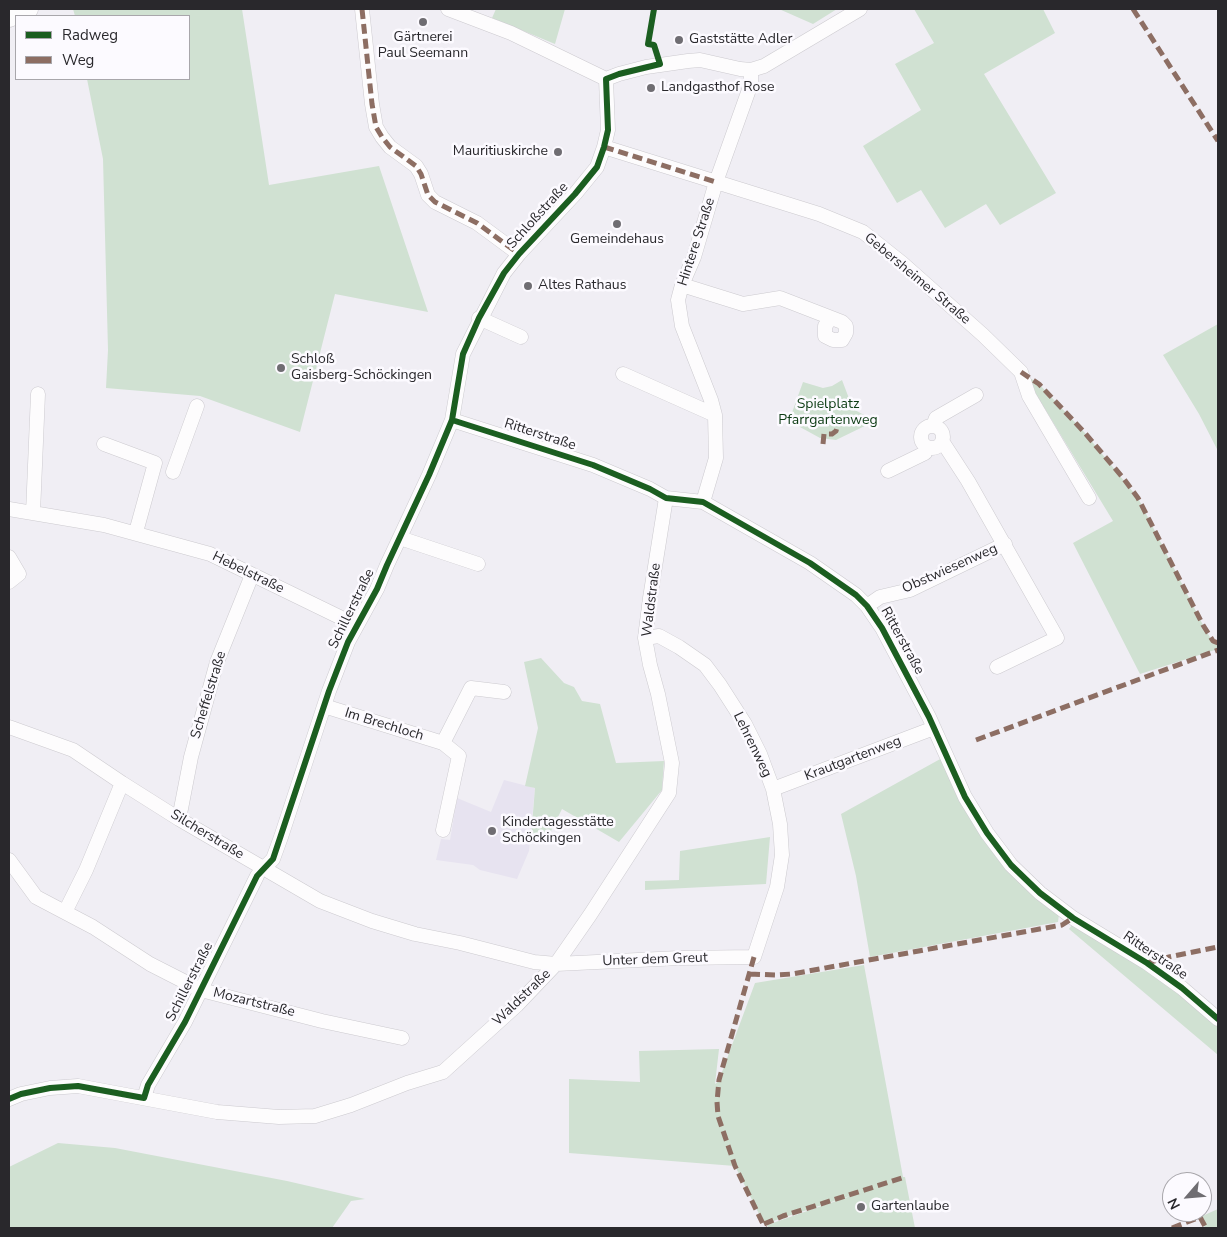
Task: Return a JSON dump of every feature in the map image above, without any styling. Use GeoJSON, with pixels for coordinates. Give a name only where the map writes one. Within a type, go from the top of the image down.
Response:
{"type":"FeatureCollection","features":[{"type":"Feature","properties":{"kind":"main road"},"geometry":{"type":"LineString","coordinates":[[9,16],[28,9]]}},
{"type":"Feature","properties":{"kind":"street"},"geometry":{"type":"LineString","coordinates":[[362,9],[372,104],[376,127],[382,137],[390,147],[416,166],[421,174],[428,196],[435,202],[477,223],[519,254]]}},
{"type":"Feature","properties":{"kind":"street"},"geometry":{"type":"LineString","coordinates":[[448,9],[511,33],[606,79],[646,67],[700,60],[751,70],[764,66],[860,9]]}},
{"type":"Feature","properties":{"kind":"street","name":"Hintere Straße"},"geometry":{"type":"LineString","coordinates":[[703,502],[716,458],[715,415],[682,326],[678,300],[694,256],[716,182],[751,84],[751,70]]}},
{"type":"Feature","properties":{"kind":"street","name":"Schloßstraße"},"geometry":{"type":"LineString","coordinates":[[452,420],[463,354],[479,318],[504,273],[519,254],[576,194],[596,167],[608,130],[606,79]]}},
{"type":"Feature","properties":{"kind":"street","name":"Gebersheimer Straße"},"geometry":{"type":"LineString","coordinates":[[604,147],[819,214],[863,232],[902,263],[1021,372],[1029,396],[1089,498]]}},
{"type":"Feature","properties":{"kind":"street"},"geometry":{"type":"LineString","coordinates":[[682,285],[743,304],[780,298],[831,318]]}},
{"type":"Feature","properties":{"kind":"street"},"geometry":{"type":"LineString","coordinates":[[479,318],[521,337]]}},
{"type":"Feature","properties":{"kind":"street"},"geometry":{"type":"LineString","coordinates":[[623,374],[715,415]]}},
{"type":"Feature","properties":{"kind":"street"},"geometry":{"type":"LineString","coordinates":[[33,513],[38,394]]}},
{"type":"Feature","properties":{"kind":"street"},"geometry":{"type":"LineString","coordinates":[[942,441],[934,448],[926,447],[922,442],[921,432],[926,427],[933,426],[936,418],[976,394]]}},
{"type":"Feature","properties":{"kind":"street"},"geometry":{"type":"LineString","coordinates":[[104,444],[155,463],[175,473],[197,406]]}},
{"type":"Feature","properties":{"kind":"street","name":"Ritterstraße"},"geometry":{"type":"LineString","coordinates":[[452,420],[593,465],[650,489],[666,498],[703,502],[810,563],[856,595],[867,606],[882,628],[934,728],[965,797],[987,833],[1011,865],[1040,893],[1073,918],[1146,963],[1182,988],[1218,1019]]}},
{"type":"Feature","properties":{"kind":"street","name":"Schillerstraße"},"geometry":{"type":"LineString","coordinates":[[144,1098],[148,1085],[185,1022],[260,872],[273,859],[324,706],[348,642],[356,625],[368,610],[452,420]]}},
{"type":"Feature","properties":{"kind":"street","name":"Obstwiesenweg"},"geometry":{"type":"LineString","coordinates":[[933,426],[941,431],[942,441],[968,481],[1058,638],[997,667]]}},
{"type":"Feature","properties":{"kind":"street"},"geometry":{"type":"LineString","coordinates":[[888,471],[925,453],[926,447]]}},
{"type":"Feature","properties":{"kind":"street"},"geometry":{"type":"LineString","coordinates":[[136,532],[155,463]]}},
{"type":"Feature","properties":{"kind":"street","name":"Waldstraße"},"geometry":{"type":"LineString","coordinates":[[9,1099],[21,1094],[50,1088],[78,1086],[217,1112],[279,1117],[315,1116],[351,1105],[406,1083],[443,1072],[516,1005],[556,964],[669,793],[672,763],[645,638],[666,498]]}},
{"type":"Feature","properties":{"kind":"street","name":"Hebelstraße"},"geometry":{"type":"LineString","coordinates":[[9,513],[33,513],[76,519],[136,532],[210,554],[356,625]]}},
{"type":"Feature","properties":{"kind":"street"},"geometry":{"type":"LineString","coordinates":[[400,538],[478,564]]}},
{"type":"Feature","properties":{"kind":"street","name":"Obstwiesenweg"},"geometry":{"type":"LineString","coordinates":[[867,606],[880,597],[910,590],[1005,544]]}},
{"type":"Feature","properties":{"kind":"street"},"geometry":{"type":"LineString","coordinates":[[9,557],[19,574],[9,582]]}},
{"type":"Feature","properties":{"kind":"street","name":"Scheffelstraße"},"geometry":{"type":"LineString","coordinates":[[180,819],[191,757],[218,662],[252,575]]}},
{"type":"Feature","properties":{"kind":"street","name":"Lehrenweg"},"geometry":{"type":"LineString","coordinates":[[645,638],[659,636],[705,665],[745,724],[760,754],[773,789],[780,824],[782,856],[776,887],[754,957]]}},
{"type":"Feature","properties":{"kind":"street"},"geometry":{"type":"LineString","coordinates":[[443,830],[459,756],[443,743],[472,688],[504,692]]}},
{"type":"Feature","properties":{"kind":"street","name":"Im Brechloch"},"geometry":{"type":"LineString","coordinates":[[324,706],[402,732],[443,743]]}},
{"type":"Feature","properties":{"kind":"street","name":"Silcherstraße"},"geometry":{"type":"LineString","coordinates":[[9,727],[73,750],[122,784],[180,819],[260,872],[320,901],[372,921],[416,934],[534,962],[556,964]]}},
{"type":"Feature","properties":{"kind":"street","name":"Krautgartenweg"},"geometry":{"type":"LineString","coordinates":[[773,789],[934,728]]}},
{"type":"Feature","properties":{"kind":"street"},"geometry":{"type":"LineString","coordinates":[[65,912],[86,870],[122,784]]}},
{"type":"Feature","properties":{"kind":"street","name":"Mozartstraße"},"geometry":{"type":"LineString","coordinates":[[9,860],[36,897],[65,912],[150,964],[201,990],[322,1021],[402,1038]]}},
{"type":"Feature","properties":{"kind":"street","name":"Unter dem Greut"},"geometry":{"type":"LineString","coordinates":[[556,964],[679,958],[754,957]]}},
{"type":"Feature","properties":{"kind":"shaded area","name":"Kindertagesstätte Schöckingen"},"geometry":{"type":"Polygon","coordinates":[[[504,780],[535,788],[529,851],[517,879],[480,870],[473,865],[436,860],[441,839],[450,840],[457,798],[491,812],[504,780]]]}},
{"type":"Feature","properties":{"kind":"green space"},"geometry":{"type":"Polygon","coordinates":[[[73,9],[242,9],[269,185],[379,166],[428,312],[335,294],[300,432],[200,396],[106,388],[108,350],[103,159],[87,80],[190,80],[190,15],[75,15],[73,9]]]}},
{"type":"Feature","properties":{"kind":"green space"},"geometry":{"type":"Polygon","coordinates":[[[496,9],[565,9],[555,44],[492,18],[496,9]]]}},
{"type":"Feature","properties":{"kind":"green space"},"geometry":{"type":"Polygon","coordinates":[[[779,9],[837,9],[813,24],[779,9]]]}},
{"type":"Feature","properties":{"kind":"green space"},"geometry":{"type":"Polygon","coordinates":[[[914,9],[1043,9],[1055,33],[984,74],[1056,193],[1000,225],[986,204],[945,228],[921,190],[897,203],[863,146],[921,110],[895,64],[934,43],[914,9]]]}},
{"type":"Feature","properties":{"kind":"green space"},"geometry":{"type":"Polygon","coordinates":[[[1218,324],[1218,451],[1199,414],[1163,355],[1218,324]]]}},
{"type":"Feature","properties":{"kind":"green space"},"geometry":{"type":"Polygon","coordinates":[[[1021,372],[1039,384],[1085,433],[1138,498],[1203,625],[1212,641],[1218,643],[1218,649],[1140,674],[1073,543],[1113,521],[1021,372]]]}},
{"type":"Feature","properties":{"kind":"green space","name":"Spielplatz Pfarrgartenweg"},"geometry":{"type":"Polygon","coordinates":[[[842,380],[853,409],[875,421],[836,440],[820,438],[789,421],[803,382],[823,388],[832,386],[842,380]]]}},
{"type":"Feature","properties":{"kind":"green space"},"geometry":{"type":"Polygon","coordinates":[[[541,658],[564,683],[574,687],[582,701],[600,704],[616,763],[664,761],[662,790],[619,842],[562,809],[547,839],[531,837],[535,788],[525,786],[538,728],[524,662],[541,658]]]}},
{"type":"Feature","properties":{"kind":"green space"},"geometry":{"type":"Polygon","coordinates":[[[942,758],[961,799],[1059,914],[1058,922],[870,957],[856,876],[841,814],[942,758]]]}},
{"type":"Feature","properties":{"kind":"green space"},"geometry":{"type":"Polygon","coordinates":[[[770,837],[766,884],[645,890],[645,881],[679,880],[680,851],[770,837]]]}},
{"type":"Feature","properties":{"kind":"green space"},"geometry":{"type":"Polygon","coordinates":[[[1078,916],[1218,1024],[1218,1055],[1069,929],[1078,916]]]}},
{"type":"Feature","properties":{"kind":"green space"},"geometry":{"type":"Polygon","coordinates":[[[864,965],[903,1177],[905,1177],[915,1228],[769,1228],[767,1225],[862,1192],[764,1224],[735,1166],[569,1153],[569,1079],[640,1082],[639,1051],[719,1049],[715,1084],[720,1080],[755,983],[864,965]]]}},
{"type":"Feature","properties":{"kind":"green space"},"geometry":{"type":"Polygon","coordinates":[[[58,1143],[115,1148],[287,1181],[365,1199],[351,1201],[332,1228],[9,1228],[9,1167],[58,1143]]]}},
{"type":"Feature","properties":{"kind":"green space"},"geometry":{"type":"Polygon","coordinates":[[[1218,1209],[1218,1228],[1205,1228],[1202,1222],[1212,1222],[1212,1212],[1218,1209]]]}},
{"type":"Feature","properties":{"kind":"marked path"},"geometry":{"type":"LineString","coordinates":[[362,9],[372,104],[376,127],[382,137],[390,147],[416,166],[421,174],[428,195],[435,202],[477,223],[519,254]]}},
{"type":"Feature","properties":{"kind":"marked path"},"geometry":{"type":"LineString","coordinates":[[1133,9],[1218,141]]}},
{"type":"Feature","properties":{"kind":"marked path"},"geometry":{"type":"LineString","coordinates":[[604,147],[716,182]]}},
{"type":"Feature","properties":{"kind":"marked path"},"geometry":{"type":"LineString","coordinates":[[1021,372],[1039,384],[1085,433],[1138,498],[1203,625],[1213,641],[1218,643]]}},
{"type":"Feature","properties":{"kind":"marked path"},"geometry":{"type":"LineString","coordinates":[[823,444],[824,434],[832,434],[836,431],[838,424],[837,415]]}},
{"type":"Feature","properties":{"kind":"marked path"},"geometry":{"type":"LineString","coordinates":[[976,740],[1218,650]]}},
{"type":"Feature","properties":{"kind":"marked path"},"geometry":{"type":"LineString","coordinates":[[750,974],[792,974],[1062,925],[1073,918]]}},
{"type":"Feature","properties":{"kind":"marked path"},"geometry":{"type":"LineString","coordinates":[[1147,963],[1218,947]]}},
{"type":"Feature","properties":{"kind":"marked path"},"geometry":{"type":"LineString","coordinates":[[754,957],[719,1080],[717,1102],[718,1116],[735,1166],[765,1228]]}},
{"type":"Feature","properties":{"kind":"marked path"},"geometry":{"type":"LineString","coordinates":[[764,1224],[783,1216],[905,1177]]}},
{"type":"Feature","properties":{"kind":"marked path"},"geometry":{"type":"LineString","coordinates":[[1172,1228],[1200,1217],[1206,1228]]}},
{"type":"Feature","properties":{"kind":"cycle path"},"geometry":{"type":"LineString","coordinates":[[9,1099],[21,1094],[50,1088],[78,1086],[144,1098],[148,1085],[185,1022],[257,876],[273,859],[329,691],[348,642],[377,589],[452,420],[463,354],[479,318],[504,273],[597,167],[608,130],[606,79],[660,64],[654,45],[648,44],[654,9]]}},
{"type":"Feature","properties":{"kind":"cycle path"},"geometry":{"type":"LineString","coordinates":[[452,420],[593,465],[650,489],[666,498],[703,502],[810,563],[856,595],[867,606],[882,628],[929,717],[965,797],[987,833],[1011,865],[1040,893],[1073,918],[1147,963],[1182,988],[1218,1019]]}},
{"type":"Feature","properties":{"kind":"place","name":"Gärtnerei Paul Seemann"},"geometry":{"type":"Point","coordinates":[423,22]}},
{"type":"Feature","properties":{"kind":"place","name":"Gaststätte Adler"},"geometry":{"type":"Point","coordinates":[679,40]}},
{"type":"Feature","properties":{"kind":"place","name":"Landgasthof Rose"},"geometry":{"type":"Point","coordinates":[651,88]}},
{"type":"Feature","properties":{"kind":"place","name":"Mauritiuskirche"},"geometry":{"type":"Point","coordinates":[558,152]}},
{"type":"Feature","properties":{"kind":"place","name":"Gemeindehaus"},"geometry":{"type":"Point","coordinates":[617,224]}},
{"type":"Feature","properties":{"kind":"place","name":"Altes Rathaus"},"geometry":{"type":"Point","coordinates":[528,286]}},
{"type":"Feature","properties":{"kind":"place","name":"Schloß Gaisberg-Schöckingen"},"geometry":{"type":"Point","coordinates":[281,368]}},
{"type":"Feature","properties":{"kind":"place","name":"Kindertagesstätte Schöckingen"},"geometry":{"type":"Point","coordinates":[492,831]}},
{"type":"Feature","properties":{"kind":"place","name":"Gartenlaube"},"geometry":{"type":"Point","coordinates":[861,1207]}}]}
